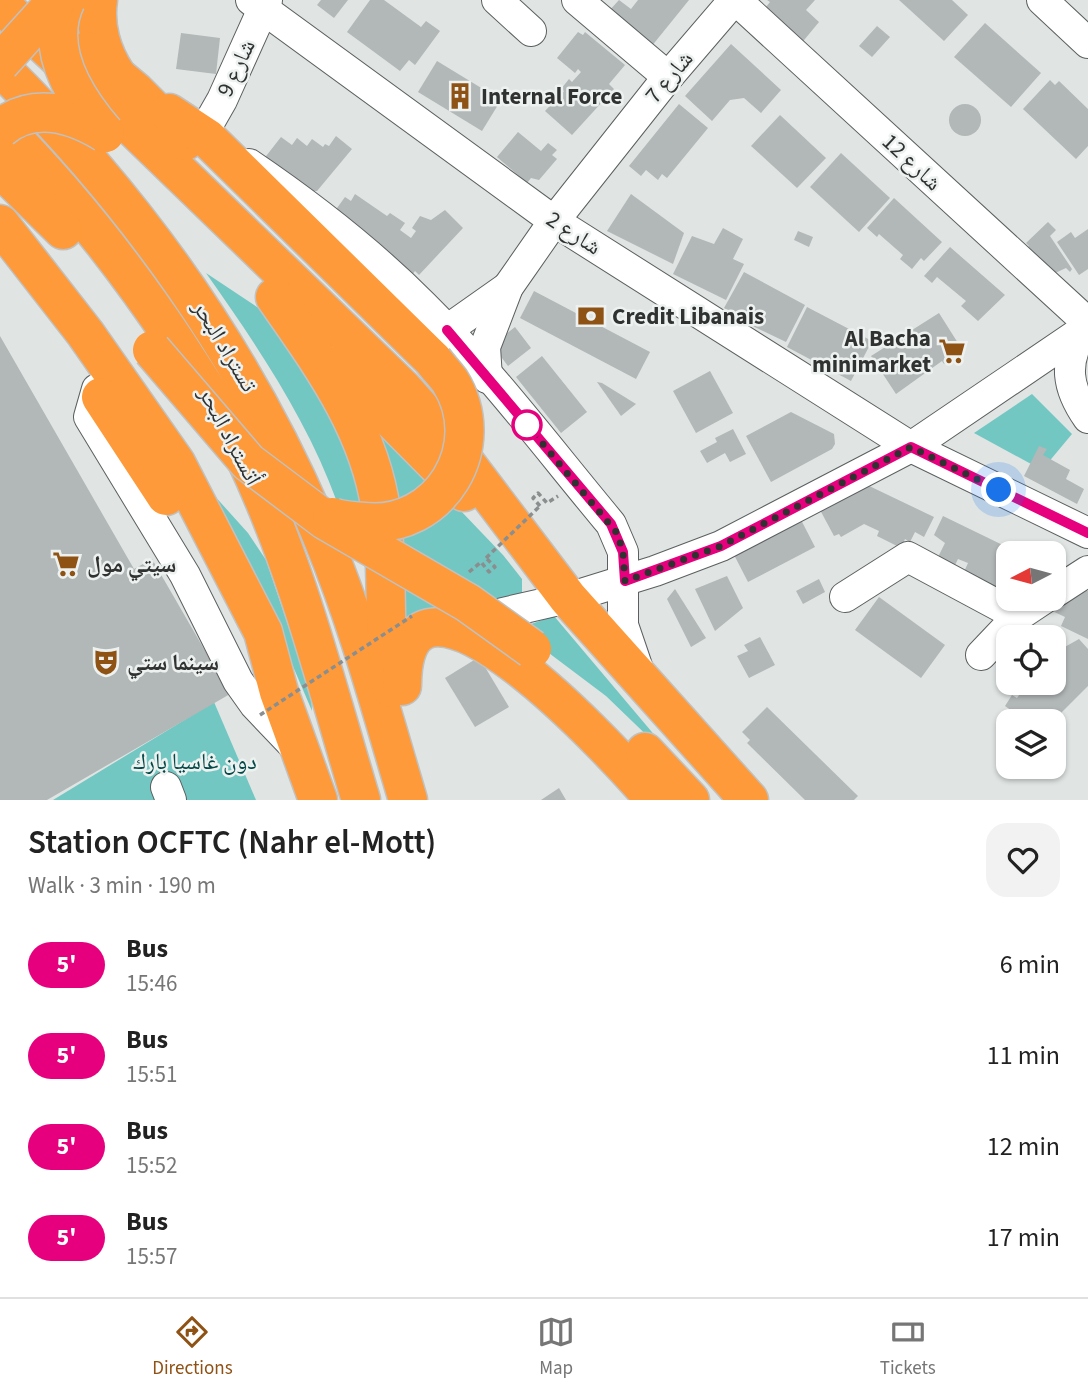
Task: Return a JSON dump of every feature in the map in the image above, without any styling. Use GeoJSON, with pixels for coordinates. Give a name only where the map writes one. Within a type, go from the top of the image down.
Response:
{"type":"FeatureCollection","features":[{"type":"Feature","properties":{"kind":"highway"},"geometry":{"type":"LineString","coordinates":[[0,28],[28,0],[126,83],[425,378],[478,454],[524,513],[568,598],[749,800]]}},
{"type":"Feature","properties":{"kind":"highway"},"geometry":{"type":"LineString","coordinates":[[0,65],[57,0]]}},
{"type":"Feature","properties":{"kind":"highway"},"geometry":{"type":"LineString","coordinates":[[66,0],[58,30],[62,60],[80,102],[114,142],[275,297],[396,426],[468,495],[524,513]]}},
{"type":"Feature","properties":{"kind":"highway"},"geometry":{"type":"LineString","coordinates":[[98,0],[97,21],[101,43],[126,83],[204,136],[440,345],[464,423],[464,444],[457,471],[448,487],[420,512],[383,524],[339,520],[308,507]]}},
{"type":"Feature","properties":{"kind":"highway"},"geometry":{"type":"LineString","coordinates":[[0,4],[368,351],[446,437],[524,513]]}},
{"type":"Feature","properties":{"kind":"highway","name":"تستراد البحر"},"geometry":{"type":"LineString","coordinates":[[0,65],[166,257],[210,318],[253,391],[301,488],[328,553],[370,674],[408,800]]}},
{"type":"Feature","properties":{"kind":"highway"},"geometry":{"type":"LineString","coordinates":[[0,127],[21,116],[56,112],[77,117],[114,142]]}},
{"type":"Feature","properties":{"kind":"highway","name":"أتستراد البحر"},"geometry":{"type":"LineString","coordinates":[[0,127],[66,196],[162,321],[222,412],[243,453],[284,554],[361,800]]}},
{"type":"Feature","properties":{"kind":"highway"},"geometry":{"type":"LineString","coordinates":[[2,170],[54,218],[160,360],[248,462],[341,530],[468,603],[532,649],[612,718],[690,800]]}},
{"type":"Feature","properties":{"kind":"highway"},"geometry":{"type":"LineString","coordinates":[[0,224],[154,427],[224,551],[263,632],[269,703]]}},
{"type":"Feature","properties":{"kind":"highway"},"geometry":{"type":"LineString","coordinates":[[0,264],[96,390],[159,484],[269,703],[301,753],[318,800]]}},
{"type":"Feature","properties":{"kind":"highway"},"geometry":{"type":"LineString","coordinates":[[275,297],[345,403],[370,458],[381,512],[387,660],[415,800]]}},
{"type":"Feature","properties":{"kind":"highway"},"geometry":{"type":"LineString","coordinates":[[401,737],[405,648],[425,622],[471,637],[539,684],[580,719],[655,800]]}},
{"type":"Feature","properties":{"kind":"street"},"geometry":{"type":"LineString","coordinates":[[497,0],[531,31]]}},
{"type":"Feature","properties":{"kind":"street"},"geometry":{"type":"LineString","coordinates":[[577,0],[668,77]]}},
{"type":"Feature","properties":{"kind":"street","name":"شارع 7"},"geometry":{"type":"LineString","coordinates":[[509,287],[554,221],[668,77],[735,0]]}},
{"type":"Feature","properties":{"kind":"street","name":"شارع 12"},"geometry":{"type":"LineString","coordinates":[[735,0],[1086,327]]}},
{"type":"Feature","properties":{"kind":"street"},"geometry":{"type":"LineString","coordinates":[[1042,0],[1088,43]]}},
{"type":"Feature","properties":{"kind":"street","name":"شارع 9"},"geometry":{"type":"LineString","coordinates":[[204,136],[222,100],[260,3]]}},
{"type":"Feature","properties":{"kind":"street","name":"شارع 2"},"geometry":{"type":"LineString","coordinates":[[260,3],[554,221],[911,447],[1088,533]]}},
{"type":"Feature","properties":{"kind":"street"},"geometry":{"type":"LineString","coordinates":[[509,287],[440,345],[487,378],[617,533],[623,552],[625,581],[621,597],[625,638],[652,693]]}},
{"type":"Feature","properties":{"kind":"street"},"geometry":{"type":"LineString","coordinates":[[487,378],[485,347],[509,287]]}},
{"type":"Feature","properties":{"kind":"street"},"geometry":{"type":"LineString","coordinates":[[1086,327],[1072,348],[1068,368],[1071,388],[1088,418]]}},
{"type":"Feature","properties":{"kind":"street"},"geometry":{"type":"LineString","coordinates":[[425,622],[568,598],[625,581],[721,546],[911,447],[1086,327]]}},
{"type":"Feature","properties":{"kind":"street"},"geometry":{"type":"LineString","coordinates":[[96,390],[89,417],[185,575],[228,675],[301,753]]}},
{"type":"Feature","properties":{"kind":"street"},"geometry":{"type":"LineString","coordinates":[[845,597],[908,557],[1018,616]]}},
{"type":"Feature","properties":{"kind":"street"},"geometry":{"type":"LineString","coordinates":[[1066,585],[1088,571]]}},
{"type":"Feature","properties":{"kind":"street"},"geometry":{"type":"LineString","coordinates":[[981,655],[1026,611]]}},
{"type":"Feature","properties":{"kind":"path"},"geometry":{"type":"LineString","coordinates":[[481,562],[489,572],[495,567],[486,558],[538,493],[547,503],[578,484]]}},
{"type":"Feature","properties":{"kind":"path"},"geometry":{"type":"LineString","coordinates":[[269,703],[425,622]]}},
{"type":"Feature","properties":{"kind":"green space"},"geometry":{"type":"Polygon","coordinates":[[[206,273],[269,315],[307,359],[373,514],[337,502],[296,412],[262,355],[206,273]]]}},
{"type":"Feature","properties":{"kind":"green space"},"geometry":{"type":"Polygon","coordinates":[[[1032,394],[1072,434],[1042,470],[974,433],[1032,394]]]}},
{"type":"Feature","properties":{"kind":"green space"},"geometry":{"type":"Polygon","coordinates":[[[353,398],[503,555],[522,579],[522,596],[400,639],[353,398]]]}},
{"type":"Feature","properties":{"kind":"green space"},"geometry":{"type":"Polygon","coordinates":[[[212,493],[248,533],[266,560],[311,693],[312,711],[275,624],[212,493]]]}},
{"type":"Feature","properties":{"kind":"green space"},"geometry":{"type":"Polygon","coordinates":[[[554,616],[689,776],[606,696],[517,629],[554,616]]]}},
{"type":"Feature","properties":{"kind":"green space","name":"دون غاسيا بارك"},"geometry":{"type":"Polygon","coordinates":[[[214,702],[256,800],[53,800],[214,702]]]}},
{"type":"Feature","properties":{"kind":"building"},"geometry":{"type":"Polygon","coordinates":[[[321,0],[348,0],[334,18],[317,5],[321,0]]]}},
{"type":"Feature","properties":{"kind":"building"},"geometry":{"type":"Polygon","coordinates":[[[370,0],[384,0],[421,27],[426,21],[440,31],[415,65],[409,60],[400,71],[347,32],[370,0]]]}},
{"type":"Feature","properties":{"kind":"building"},"geometry":{"type":"Polygon","coordinates":[[[619,0],[631,9],[638,0],[689,0],[651,47],[608,12],[619,0]]]}},
{"type":"Feature","properties":{"kind":"building"},"geometry":{"type":"Polygon","coordinates":[[[767,0],[815,0],[806,10],[819,22],[800,45],[761,13],[770,2],[767,0]]]}},
{"type":"Feature","properties":{"kind":"building"},"geometry":{"type":"Polygon","coordinates":[[[899,0],[952,0],[968,15],[944,41],[899,0]]]}},
{"type":"Feature","properties":{"kind":"building"},"geometry":{"type":"Polygon","coordinates":[[[985,23],[1041,73],[1011,107],[954,57],[985,23]]]}},
{"type":"Feature","properties":{"kind":"building"},"geometry":{"type":"Polygon","coordinates":[[[877,26],[890,37],[872,57],[859,46],[877,26]]]}},
{"type":"Feature","properties":{"kind":"building"},"geometry":{"type":"Polygon","coordinates":[[[578,32],[583,35],[585,32],[625,65],[609,84],[614,89],[572,135],[545,111],[564,91],[561,89],[569,79],[572,82],[581,72],[578,69],[575,73],[557,58],[578,32]]]}},
{"type":"Feature","properties":{"kind":"building"},"geometry":{"type":"Polygon","coordinates":[[[181,33],[220,38],[216,74],[176,69],[181,33]]]}},
{"type":"Feature","properties":{"kind":"building"},"geometry":{"type":"Polygon","coordinates":[[[731,44],[781,90],[761,113],[744,98],[730,100],[712,121],[685,96],[731,44]]]}},
{"type":"Feature","properties":{"kind":"building","name":"Internal Force"},"geometry":{"type":"Polygon","coordinates":[[[437,61],[501,100],[482,131],[418,92],[437,61]]]}},
{"type":"Feature","properties":{"kind":"building"},"geometry":{"type":"Polygon","coordinates":[[[1050,80],[1055,85],[1059,81],[1088,109],[1088,146],[1076,159],[1023,109],[1050,80]]]}},
{"type":"Feature","properties":{"kind":"building"},"geometry":{"type":"Polygon","coordinates":[[[679,104],[708,128],[667,178],[662,174],[658,180],[646,170],[641,176],[629,166],[679,104]]]}},
{"type":"Feature","properties":{"kind":"building"},"geometry":{"type":"Polygon","coordinates":[[[965,104],[976,109],[981,120],[976,131],[965,136],[954,131],[949,120],[954,109],[965,104]]]}},
{"type":"Feature","properties":{"kind":"building"},"geometry":{"type":"Polygon","coordinates":[[[780,115],[826,158],[797,188],[751,146],[780,115]]]}},
{"type":"Feature","properties":{"kind":"building"},"geometry":{"type":"Polygon","coordinates":[[[518,132],[541,151],[548,143],[557,150],[552,155],[557,159],[539,180],[531,178],[527,183],[497,157],[518,132]]]}},
{"type":"Feature","properties":{"kind":"building"},"geometry":{"type":"Polygon","coordinates":[[[336,136],[352,149],[317,191],[309,191],[263,160],[281,137],[292,145],[297,138],[307,146],[312,139],[323,147],[325,144],[329,146],[336,136]]]}},
{"type":"Feature","properties":{"kind":"building"},"geometry":{"type":"Polygon","coordinates":[[[841,153],[890,198],[859,232],[810,187],[841,153]]]}},
{"type":"Feature","properties":{"kind":"building"},"geometry":{"type":"Polygon","coordinates":[[[355,194],[387,216],[390,213],[405,223],[400,230],[411,238],[416,231],[412,228],[420,216],[431,220],[445,210],[463,228],[419,275],[415,271],[412,275],[332,215],[345,197],[351,201],[355,194]]]}},
{"type":"Feature","properties":{"kind":"building"},"geometry":{"type":"Polygon","coordinates":[[[631,194],[684,233],[673,264],[607,231],[631,194]]]}},
{"type":"Feature","properties":{"kind":"building"},"geometry":{"type":"Polygon","coordinates":[[[894,198],[942,242],[924,261],[921,258],[912,269],[900,259],[903,255],[879,234],[877,237],[867,228],[894,198]]]}},
{"type":"Feature","properties":{"kind":"building"},"geometry":{"type":"Polygon","coordinates":[[[1048,222],[1056,230],[1050,236],[1072,269],[1070,272],[1066,268],[1053,274],[1027,248],[1029,246],[1026,243],[1048,222]]]}},
{"type":"Feature","properties":{"kind":"building"},"geometry":{"type":"Polygon","coordinates":[[[723,228],[743,239],[733,259],[744,264],[726,300],[673,274],[692,236],[714,244],[723,228]]]}},
{"type":"Feature","properties":{"kind":"building"},"geometry":{"type":"Polygon","coordinates":[[[1088,229],[1088,269],[1079,275],[1057,242],[1071,232],[1075,238],[1088,229]]]}},
{"type":"Feature","properties":{"kind":"building"},"geometry":{"type":"Polygon","coordinates":[[[798,231],[813,237],[809,247],[794,240],[798,231]]]}},
{"type":"Feature","properties":{"kind":"building"},"geometry":{"type":"Polygon","coordinates":[[[950,247],[1005,295],[978,321],[961,306],[966,301],[937,277],[932,283],[924,276],[950,247]]]}},
{"type":"Feature","properties":{"kind":"building"},"geometry":{"type":"Polygon","coordinates":[[[744,272],[805,305],[786,342],[732,316],[734,314],[724,308],[744,272]]]}},
{"type":"Feature","properties":{"kind":"building"},"geometry":{"type":"Polygon","coordinates":[[[534,291],[650,352],[636,379],[520,318],[534,291]]]}},
{"type":"Feature","properties":{"kind":"building"},"geometry":{"type":"Polygon","coordinates":[[[807,307],[872,341],[851,381],[787,347],[807,307]]]}},
{"type":"Feature","properties":{"kind":"building"},"geometry":{"type":"Polygon","coordinates":[[[939,313],[963,351],[944,364],[942,361],[896,394],[871,356],[939,313]]]}},
{"type":"Feature","properties":{"kind":"building"},"geometry":{"type":"Polygon","coordinates":[[[515,327],[531,348],[508,366],[492,345],[515,327]]]}},
{"type":"Feature","properties":{"kind":"building","name":"سيتي مول"},"geometry":{"type":"Polygon","coordinates":[[[0,336],[134,569],[152,559],[230,694],[47,800],[0,800],[0,336]]]}},
{"type":"Feature","properties":{"kind":"building"},"geometry":{"type":"Polygon","coordinates":[[[542,356],[587,412],[561,433],[516,377],[542,356]]]}},
{"type":"Feature","properties":{"kind":"building"},"geometry":{"type":"Polygon","coordinates":[[[710,371],[733,413],[696,433],[673,391],[710,371]]]}},
{"type":"Feature","properties":{"kind":"building"},"geometry":{"type":"Polygon","coordinates":[[[597,382],[602,383],[636,404],[621,416],[597,382]]]}},
{"type":"Feature","properties":{"kind":"building"},"geometry":{"type":"Polygon","coordinates":[[[791,412],[834,434],[835,444],[832,449],[771,482],[746,436],[791,412]]]}},
{"type":"Feature","properties":{"kind":"building"},"geometry":{"type":"Polygon","coordinates":[[[733,429],[746,454],[730,462],[725,453],[707,463],[700,451],[717,442],[715,438],[733,429]]]}},
{"type":"Feature","properties":{"kind":"building"},"geometry":{"type":"Polygon","coordinates":[[[1039,446],[1047,449],[1043,455],[1070,470],[1066,479],[1084,489],[1077,504],[1024,476],[1039,446]]]}},
{"type":"Feature","properties":{"kind":"building"},"geometry":{"type":"Polygon","coordinates":[[[863,483],[934,517],[924,537],[915,532],[910,542],[905,539],[901,548],[877,536],[879,531],[864,524],[841,537],[839,534],[834,536],[819,508],[863,483]]]}},
{"type":"Feature","properties":{"kind":"building"},"geometry":{"type":"Polygon","coordinates":[[[798,514],[815,547],[748,582],[731,549],[798,514]]]}},
{"type":"Feature","properties":{"kind":"building"},"geometry":{"type":"Polygon","coordinates":[[[943,516],[996,542],[996,590],[963,574],[968,563],[958,559],[955,565],[938,557],[945,543],[934,535],[943,516]]]}},
{"type":"Feature","properties":{"kind":"building"},"geometry":{"type":"Polygon","coordinates":[[[727,576],[743,608],[715,631],[695,589],[727,576]]]}},
{"type":"Feature","properties":{"kind":"building"},"geometry":{"type":"Polygon","coordinates":[[[819,579],[825,592],[803,604],[796,591],[819,579]]]}},
{"type":"Feature","properties":{"kind":"building"},"geometry":{"type":"Polygon","coordinates":[[[1081,588],[1088,591],[1088,639],[1066,628],[1066,625],[1061,625],[1065,617],[1052,611],[1066,611],[1066,599],[1081,588]]]}},
{"type":"Feature","properties":{"kind":"building"},"geometry":{"type":"Polygon","coordinates":[[[675,589],[706,638],[691,647],[667,599],[675,589]]]}},
{"type":"Feature","properties":{"kind":"building"},"geometry":{"type":"Polygon","coordinates":[[[879,597],[945,645],[921,678],[855,630],[879,597]]]}},
{"type":"Feature","properties":{"kind":"building"},"geometry":{"type":"Polygon","coordinates":[[[760,637],[775,665],[749,678],[737,656],[748,651],[744,645],[760,637]]]}},
{"type":"Feature","properties":{"kind":"building"},"geometry":{"type":"Polygon","coordinates":[[[1079,639],[1088,649],[1088,686],[1065,709],[1009,709],[1005,706],[1012,695],[1017,698],[1019,695],[1066,695],[1066,646],[1079,639]]]}},
{"type":"Feature","properties":{"kind":"building"},"geometry":{"type":"Polygon","coordinates":[[[479,657],[509,707],[475,727],[445,678],[479,657]]]}},
{"type":"Feature","properties":{"kind":"building"},"geometry":{"type":"Polygon","coordinates":[[[767,707],[858,796],[854,800],[805,800],[747,743],[750,740],[742,732],[767,707]]]}},
{"type":"Feature","properties":{"kind":"building"},"geometry":{"type":"Polygon","coordinates":[[[559,788],[566,800],[541,800],[559,788]]]}},
{"type":"Feature","properties":{"kind":"bus line","name":"5'"},"geometry":{"type":"LineString","coordinates":[[447,330],[611,524],[623,552],[625,581],[721,546],[911,447],[1088,533]]}},
{"type":"Feature","properties":{"kind":"place","name":"Internal Force"},"geometry":{"type":"Point","coordinates":[460,96]}},
{"type":"Feature","properties":{"kind":"place","name":"Credit Libanais"},"geometry":{"type":"Point","coordinates":[591,316]}},
{"type":"Feature","properties":{"kind":"place","name":"Al Bacha minimarket"},"geometry":{"type":"Point","coordinates":[952,351]}},
{"type":"Feature","properties":{"kind":"place","name":"سيتي مول"},"geometry":{"type":"Point","coordinates":[66,564]}},
{"type":"Feature","properties":{"kind":"place","name":"سينما ستي"},"geometry":{"type":"Point","coordinates":[106,662]}},
{"type":"Feature","properties":{"kind":"route"},"geometry":{"type":"LineString","coordinates":[[527,425],[617,533],[623,552],[625,581],[721,546],[911,447],[999,490]]}}]}
